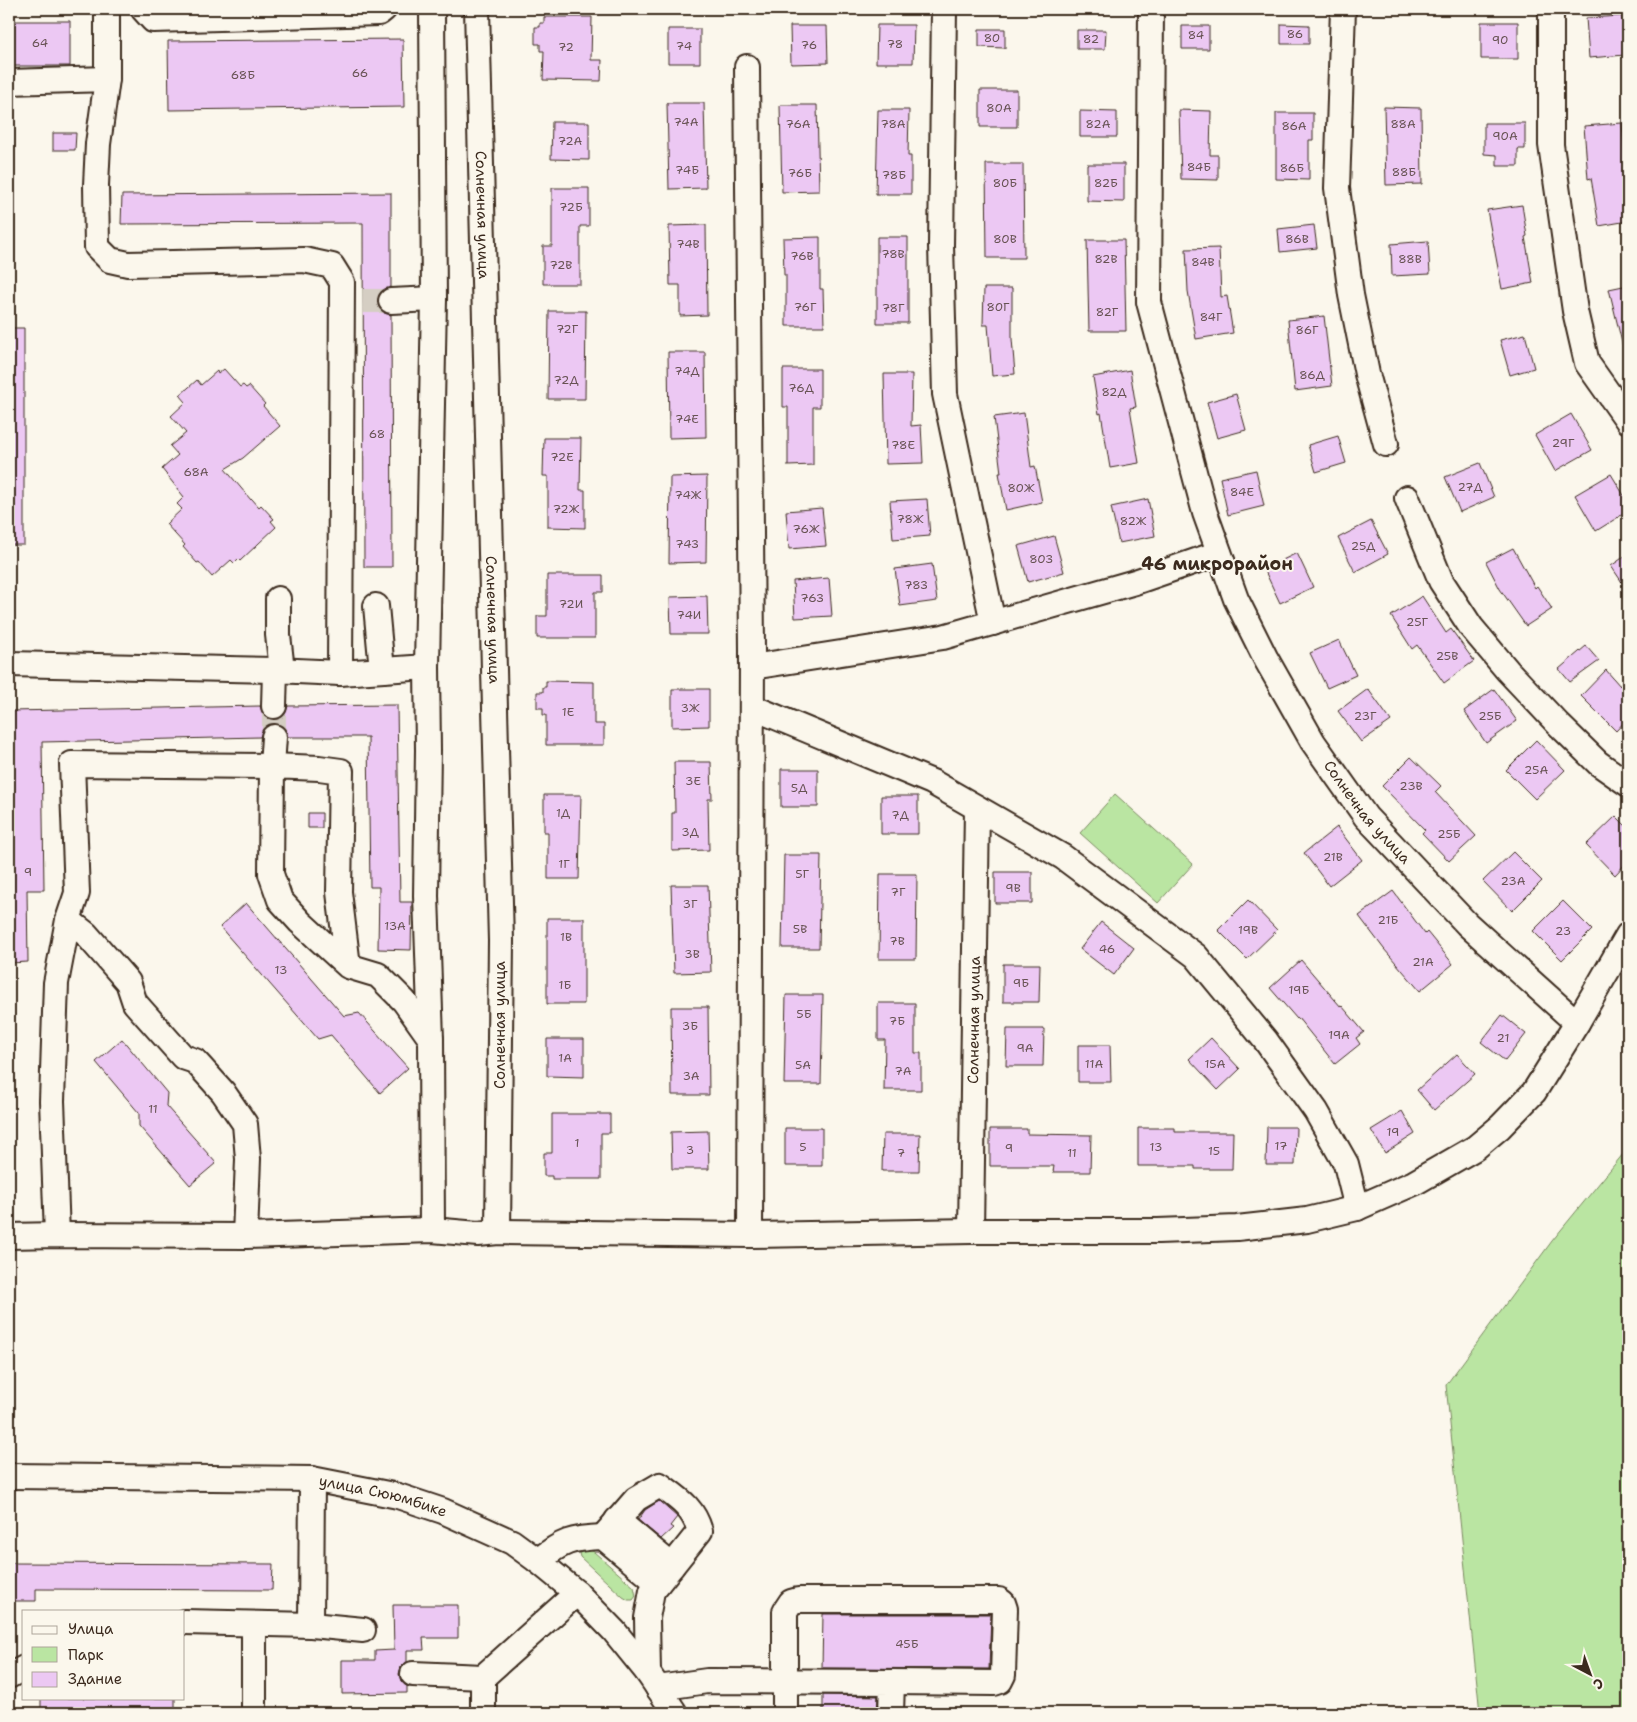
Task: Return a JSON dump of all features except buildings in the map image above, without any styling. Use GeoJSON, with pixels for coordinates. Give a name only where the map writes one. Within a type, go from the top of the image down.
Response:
{"type":"FeatureCollection","features":[{"type":"Feature","properties":{"kind":"street"},"geometry":{"type":"LineString","coordinates":[[107,9],[107,80],[98,144],[97,247],[110,260],[128,264],[304,260],[332,266],[353,300],[340,673]]}},
{"type":"Feature","properties":{"kind":"street"},"geometry":{"type":"LineString","coordinates":[[143,9],[153,20],[379,13],[384,9]]}},
{"type":"Feature","properties":{"kind":"street"},"geometry":{"type":"LineString","coordinates":[[432,9],[434,299],[427,667],[426,896],[431,1039],[432,1230]]}},
{"type":"Feature","properties":{"kind":"street","name":"Солнечная улица"},"geometry":{"type":"LineString","coordinates":[[477,9],[500,941],[498,1232]]}},
{"type":"Feature","properties":{"kind":"street"},"geometry":{"type":"LineString","coordinates":[[944,9],[941,245],[945,394],[993,623]]}},
{"type":"Feature","properties":{"kind":"street","name":"Солнечная улица"},"geometry":{"type":"LineString","coordinates":[[1151,9],[1149,302],[1205,513],[1236,599],[1266,658],[1313,742],[1366,817],[1467,924],[1577,1023]]}},
{"type":"Feature","properties":{"kind":"street"},"geometry":{"type":"LineString","coordinates":[[1343,9],[1337,188],[1351,294],[1367,374],[1386,444]]}},
{"type":"Feature","properties":{"kind":"street"},"geometry":{"type":"LineString","coordinates":[[1551,9],[1551,145],[1575,310],[1587,363],[1628,421]]}},
{"type":"Feature","properties":{"kind":"street"},"geometry":{"type":"LineString","coordinates":[[747,67],[752,667],[750,1235]]}},
{"type":"Feature","properties":{"kind":"street"},"geometry":{"type":"LineString","coordinates":[[9,82],[107,80]]}},
{"type":"Feature","properties":{"kind":"street"},"geometry":{"type":"LineString","coordinates":[[391,301],[434,299]]}},
{"type":"Feature","properties":{"kind":"street"},"geometry":{"type":"LineString","coordinates":[[1407,498],[1441,581],[1471,627],[1508,671],[1558,724],[1598,763],[1628,784]]}},
{"type":"Feature","properties":{"kind":"street"},"geometry":{"type":"LineString","coordinates":[[752,667],[943,637],[1134,582],[1219,553]]}},
{"type":"Feature","properties":{"kind":"street"},"geometry":{"type":"LineString","coordinates":[[274,706],[279,670],[278,599]]}},
{"type":"Feature","properties":{"kind":"street"},"geometry":{"type":"LineString","coordinates":[[376,606],[382,670]]}},
{"type":"Feature","properties":{"kind":"street"},"geometry":{"type":"LineString","coordinates":[[9,664],[340,673],[427,667]]}},
{"type":"Feature","properties":{"kind":"street"},"geometry":{"type":"LineString","coordinates":[[752,707],[932,782],[1063,857],[1196,956],[1266,1041],[1316,1111],[1346,1164],[1357,1208]]}},
{"type":"Feature","properties":{"kind":"street"},"geometry":{"type":"LineString","coordinates":[[274,737],[271,874],[280,900],[300,922],[348,966],[378,975],[404,1001],[431,1039]]}},
{"type":"Feature","properties":{"kind":"street"},"geometry":{"type":"LineString","coordinates":[[57,1235],[52,1101],[56,983],[68,920],[77,893],[72,764],[272,766],[341,771],[339,892],[348,966]]}},
{"type":"Feature","properties":{"kind":"street","name":"Солнечная улица"},"geometry":{"type":"LineString","coordinates":[[971,1231],[977,808]]}},
{"type":"Feature","properties":{"kind":"street"},"geometry":{"type":"LineString","coordinates":[[68,920],[86,934],[128,982],[135,1003],[183,1057],[195,1061],[223,1092],[246,1124],[248,1159],[246,1236]]}},
{"type":"Feature","properties":{"kind":"street"},"geometry":{"type":"LineString","coordinates":[[9,1236],[246,1236],[432,1230],[478,1234],[498,1232],[750,1235],[971,1231],[1158,1231],[1237,1228],[1308,1220],[1357,1208],[1414,1183],[1475,1148],[1500,1127],[1534,1092],[1628,935]]}},
{"type":"Feature","properties":{"kind":"street","name":"улица Сююмбике"},"geometry":{"type":"LineString","coordinates":[[9,1476],[312,1479],[398,1496],[442,1511],[512,1542],[576,1593],[614,1631],[653,1681],[674,1713]]}},
{"type":"Feature","properties":{"kind":"street"},"geometry":{"type":"LineString","coordinates":[[311,1625],[312,1479]]}},
{"type":"Feature","properties":{"kind":"street"},"geometry":{"type":"LineString","coordinates":[[538,1561],[555,1547],[610,1529],[636,1498],[660,1485],[683,1502],[696,1517],[700,1531],[661,1580],[647,1618],[653,1681],[785,1681],[994,1683],[1000,1681],[1003,1675],[1005,1609],[1003,1603],[999,1600],[798,1600],[791,1602],[785,1612],[785,1681],[785,1713]]}},
{"type":"Feature","properties":{"kind":"street"},"geometry":{"type":"LineString","coordinates":[[610,1529],[661,1580]]}},
{"type":"Feature","properties":{"kind":"street"},"geometry":{"type":"LineString","coordinates":[[413,1674],[483,1677],[576,1593]]}},
{"type":"Feature","properties":{"kind":"street"},"geometry":{"type":"LineString","coordinates":[[185,1622],[311,1625],[363,1630]]}},
{"type":"Feature","properties":{"kind":"street"},"geometry":{"type":"LineString","coordinates":[[254,1624],[254,1713]]}},
{"type":"Feature","properties":{"kind":"street"},"geometry":{"type":"LineString","coordinates":[[9,1676],[22,1669]]}},
{"type":"Feature","properties":{"kind":"street"},"geometry":{"type":"LineString","coordinates":[[482,1713],[483,1677]]}},
{"type":"Feature","properties":{"kind":"street"},"geometry":{"type":"LineString","coordinates":[[891,1713],[892,1682]]}},
{"type":"Feature","properties":{"kind":"green space"},"geometry":{"type":"Polygon","coordinates":[[[1115,794],[1193,864],[1158,903],[1080,833],[1115,794]]]}},
{"type":"Feature","properties":{"kind":"green space"},"geometry":{"type":"Polygon","coordinates":[[[1628,1148],[1628,1713],[1480,1713],[1446,1385],[1552,1241],[1628,1148]]]}},
{"type":"Feature","properties":{"kind":"green space"},"geometry":{"type":"Polygon","coordinates":[[[585,1547],[594,1552],[634,1587],[636,1596],[633,1600],[623,1597],[580,1557],[581,1549],[585,1547]]]}},
{"type":"Feature","properties":{"kind":"tunnel"},"geometry":{"type":"LineString","coordinates":[[363,301],[391,301]]}},
{"type":"Feature","properties":{"kind":"tunnel"},"geometry":{"type":"LineString","coordinates":[[274,706],[274,737]]}},
{"type":"Feature","properties":{"kind":"district","name":"46 микрорайон"},"geometry":{"type":"Point","coordinates":[1217,564]}}]}
